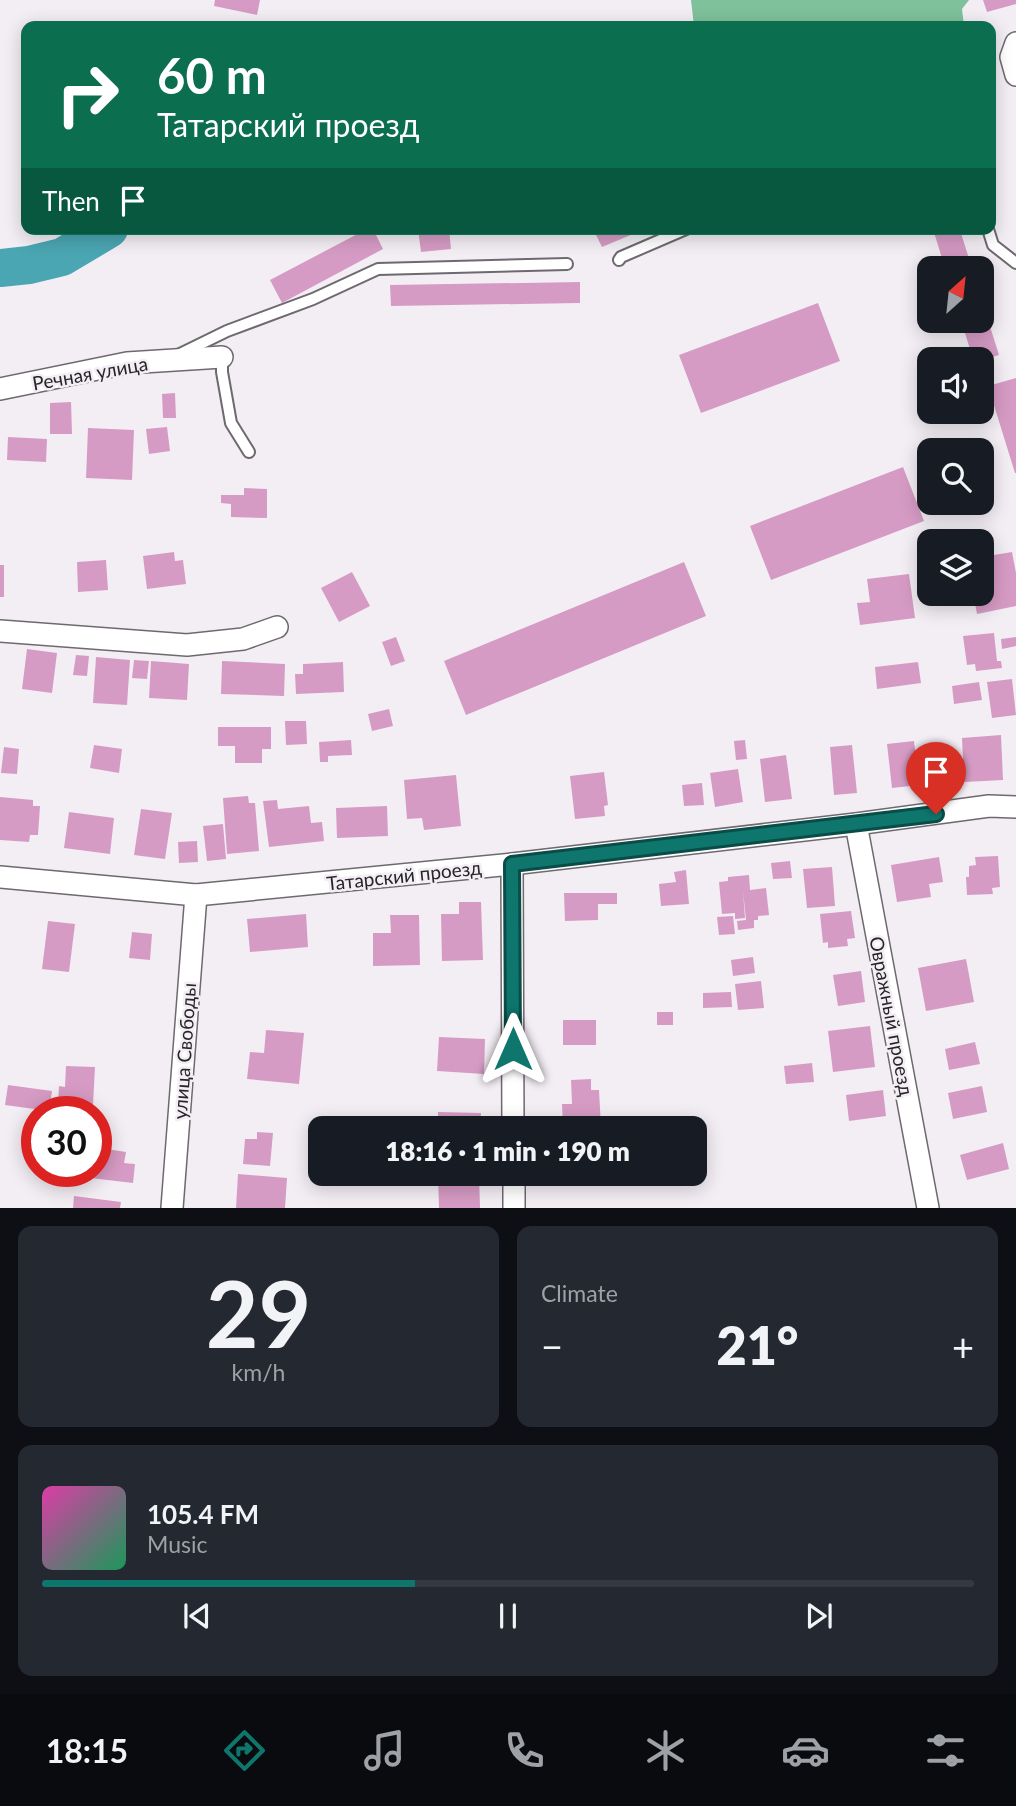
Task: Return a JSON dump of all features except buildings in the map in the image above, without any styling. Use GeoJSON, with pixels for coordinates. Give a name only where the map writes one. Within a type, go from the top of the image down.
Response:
{"type":"FeatureCollection","features":[{"type":"Feature","properties":{"kind":"street"},"geometry":{"type":"LineString","coordinates":[[1016,43],[1011,57],[1016,75]]}},
{"type":"Feature","properties":{"kind":"street","name":"Речная улица"},"geometry":{"type":"LineString","coordinates":[[0,389],[127,363],[222,358]]}},
{"type":"Feature","properties":{"kind":"street"},"geometry":{"type":"LineString","coordinates":[[0,631],[187,645],[243,639],[277,628]]}},
{"type":"Feature","properties":{"kind":"street","name":"Татарский проезд"},"geometry":{"type":"LineString","coordinates":[[0,877],[196,895],[512,864],[989,806],[1016,807]]}},
{"type":"Feature","properties":{"kind":"street","name":"Овражный проезд"},"geometry":{"type":"LineString","coordinates":[[856,824],[928,1208]]}},
{"type":"Feature","properties":{"kind":"street"},"geometry":{"type":"LineString","coordinates":[[512,864],[513,1116]]}},
{"type":"Feature","properties":{"kind":"street","name":"улица Свободы"},"geometry":{"type":"LineString","coordinates":[[172,1208],[196,895]]}},
{"type":"Feature","properties":{"kind":"street"},"geometry":{"type":"LineString","coordinates":[[514,1186],[514,1208]]}},
{"type":"Feature","properties":{"kind":"lane"},"geometry":{"type":"LineString","coordinates":[[619,260],[672,235]]}},
{"type":"Feature","properties":{"kind":"lane"},"geometry":{"type":"LineString","coordinates":[[990,235],[993,245],[1016,263]]}},
{"type":"Feature","properties":{"kind":"lane"},"geometry":{"type":"LineString","coordinates":[[164,361],[227,331],[313,299],[378,269],[567,264]]}},
{"type":"Feature","properties":{"kind":"lane"},"geometry":{"type":"LineString","coordinates":[[222,358],[231,423],[249,452]]}},
{"type":"Feature","properties":{"kind":"green space"},"geometry":{"type":"Polygon","coordinates":[[[691,0],[969,0],[962,9],[963,21],[693,21],[691,0]]]}},
{"type":"Feature","properties":{"kind":"waterway"},"geometry":{"type":"LineString","coordinates":[[0,268],[29,265],[62,257],[99,235]]}},
{"type":"Feature","properties":{"kind":"route"},"geometry":{"type":"LineString","coordinates":[[513,1049],[512,864],[936,814]]}}]}
